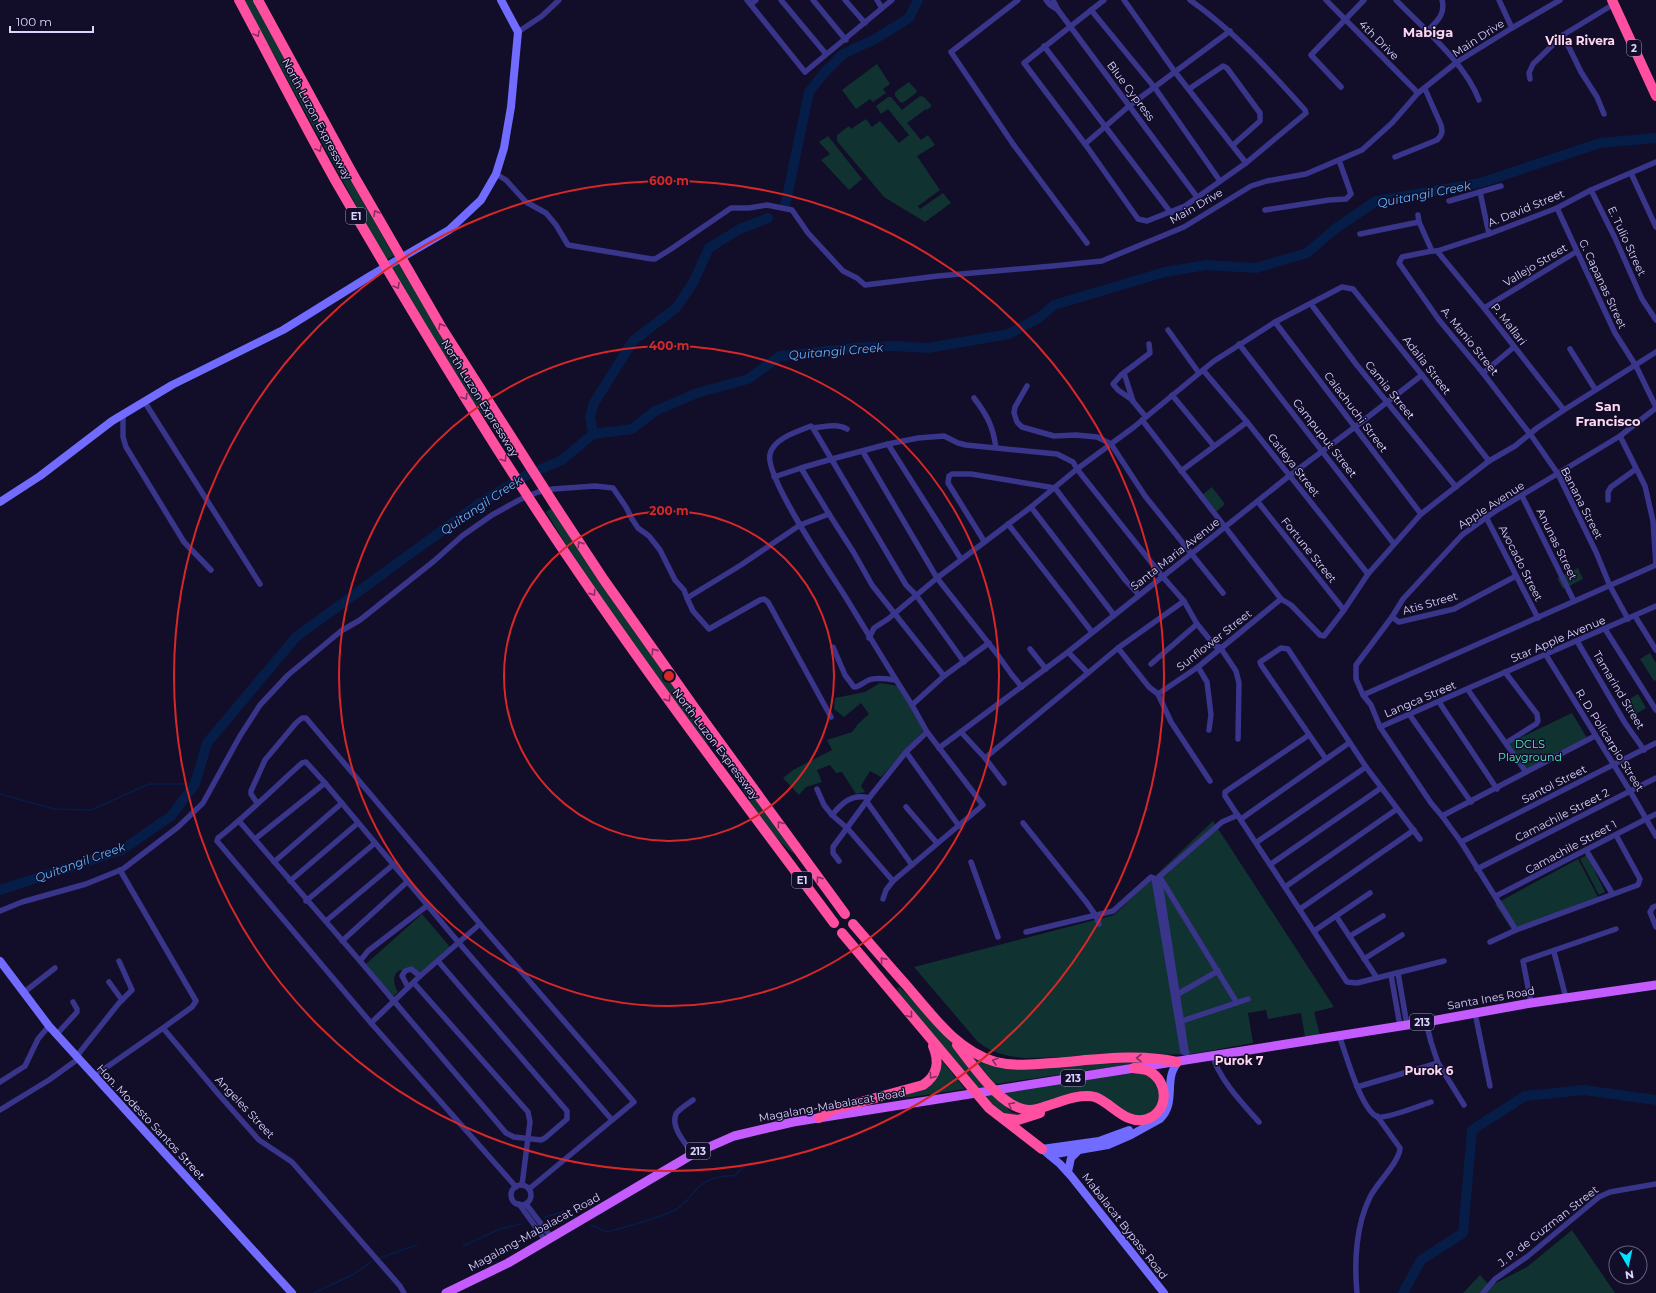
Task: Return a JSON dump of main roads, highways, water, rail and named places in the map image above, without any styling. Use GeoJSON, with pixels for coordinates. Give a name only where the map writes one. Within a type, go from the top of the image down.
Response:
{"type":"FeatureCollection","features":[{"type":"Feature","properties":{"kind":"highway","name":"North Luzon Expressway"},"geometry":{"type":"LineString","coordinates":[[239,0],[335,179],[429,340],[540,515],[590,589],[684,722],[834,923]]}},
{"type":"Feature","properties":{"kind":"highway","name":"North Luzon Expressway"},"geometry":{"type":"LineString","coordinates":[[258,0],[350,169],[431,310],[554,504],[604,580],[696,710],[845,914]]}},
{"type":"Feature","properties":{"kind":"highway","name":"2"},"geometry":{"type":"LineString","coordinates":[[1613,2],[1656,94]]}},
{"type":"Feature","properties":{"kind":"highway"},"geometry":{"type":"LineString","coordinates":[[853,924],[1004,1100],[1010,1105],[1021,1109],[1033,1110],[1065,1100],[1090,1096],[1104,1102],[1130,1119],[1146,1119],[1156,1113],[1160,1108],[1164,1098],[1164,1089],[1160,1080],[1148,1071],[1134,1068]]}},
{"type":"Feature","properties":{"kind":"highway"},"geometry":{"type":"LineString","coordinates":[[842,933],[974,1091],[999,1116],[1046,1152]]}},
{"type":"Feature","properties":{"kind":"highway"},"geometry":{"type":"LineString","coordinates":[[936,1019],[960,1043],[969,1049],[986,1058],[1006,1064],[1022,1065],[1131,1058],[1183,1059]]}},
{"type":"Feature","properties":{"kind":"highway"},"geometry":{"type":"LineString","coordinates":[[819,1118],[835,1109],[910,1090],[926,1083],[935,1073],[937,1065],[936,1053],[931,1040]]}},
{"type":"Feature","properties":{"kind":"highway"},"geometry":{"type":"LineString","coordinates":[[999,1116],[1009,1120],[1018,1120],[1069,1104],[1087,1102],[1097,1105],[1128,1124],[1140,1126],[1151,1124]]}},
{"type":"Feature","properties":{"kind":"main road","name":"Santa Ines Road"},"geometry":{"type":"LineString","coordinates":[[1183,1059],[1213,1056],[1426,1022],[1531,1003],[1656,985]]}},
{"type":"Feature","properties":{"kind":"main road","name":"Magalang-Mabalacat Road"},"geometry":{"type":"LineString","coordinates":[[446,1293],[508,1262],[546,1236],[693,1154],[734,1136],[793,1122],[1183,1059]]}},
{"type":"Feature","properties":{"kind":"waterway"},"geometry":{"type":"LineString","coordinates":[[785,206],[809,92],[824,73],[843,54],[875,39],[909,18],[918,0]]}},
{"type":"Feature","properties":{"kind":"waterway","name":"Quitangil Creek"},"geometry":{"type":"LineString","coordinates":[[0,890],[122,850],[171,816],[195,784],[207,743],[296,637],[480,503],[525,476],[562,460],[593,434],[632,429],[655,411],[697,393],[748,379],[780,356],[865,347],[894,346],[928,348],[1009,334],[1040,317],[1054,305],[1165,272],[1206,265],[1256,268],[1307,253],[1335,229],[1376,201],[1480,183],[1600,143],[1656,138]]}},
{"type":"Feature","properties":{"kind":"waterway"},"geometry":{"type":"LineString","coordinates":[[593,434],[590,417],[594,403],[633,341],[676,308],[693,283],[709,248],[740,229],[768,218]]}},
{"type":"Feature","properties":{"kind":"waterway"},"geometry":{"type":"LineString","coordinates":[[0,794],[54,809],[91,810],[149,784],[195,784]]}},
{"type":"Feature","properties":{"kind":"waterway"},"geometry":{"type":"LineString","coordinates":[[1403,1293],[1421,1260],[1463,1233],[1472,1130],[1525,1096],[1584,1090],[1656,1100]]}},
{"type":"Feature","properties":{"kind":"waterway"},"geometry":{"type":"LineString","coordinates":[[591,1225],[607,1232],[659,1217],[681,1206],[703,1183],[718,1177],[734,1176],[744,1167]]}},
{"type":"Feature","properties":{"kind":"waterway"},"geometry":{"type":"LineString","coordinates":[[545,1217],[563,1212],[575,1217]]}},
{"type":"Feature","properties":{"kind":"waterway"},"geometry":{"type":"LineString","coordinates":[[463,1246],[500,1229],[521,1224]]}},
{"type":"Feature","properties":{"kind":"waterway"},"geometry":{"type":"LineString","coordinates":[[380,1258],[417,1245]]}},
{"type":"Feature","properties":{"kind":"waterway"},"geometry":{"type":"LineString","coordinates":[[314,1293],[354,1274],[371,1262]]}},
{"type":"Feature","properties":{"kind":"district","name":"Mabiga"},"geometry":{"type":"Point","coordinates":[1428,32]}},
{"type":"Feature","properties":{"kind":"district","name":"Villa Rivera"},"geometry":{"type":"Point","coordinates":[1580,40]}},
{"type":"Feature","properties":{"kind":"district","name":"San Francisco"},"geometry":{"type":"Point","coordinates":[1608,414]}},
{"type":"Feature","properties":{"kind":"district","name":"Purok 7"},"geometry":{"type":"Point","coordinates":[1239,1060]}},
{"type":"Feature","properties":{"kind":"district","name":"Purok 6"},"geometry":{"type":"Point","coordinates":[1429,1070]}},
{"type":"Feature","properties":{"kind":"park label","name":"DCLS Playground"},"geometry":{"type":"Point","coordinates":[1530,750]}}]}
